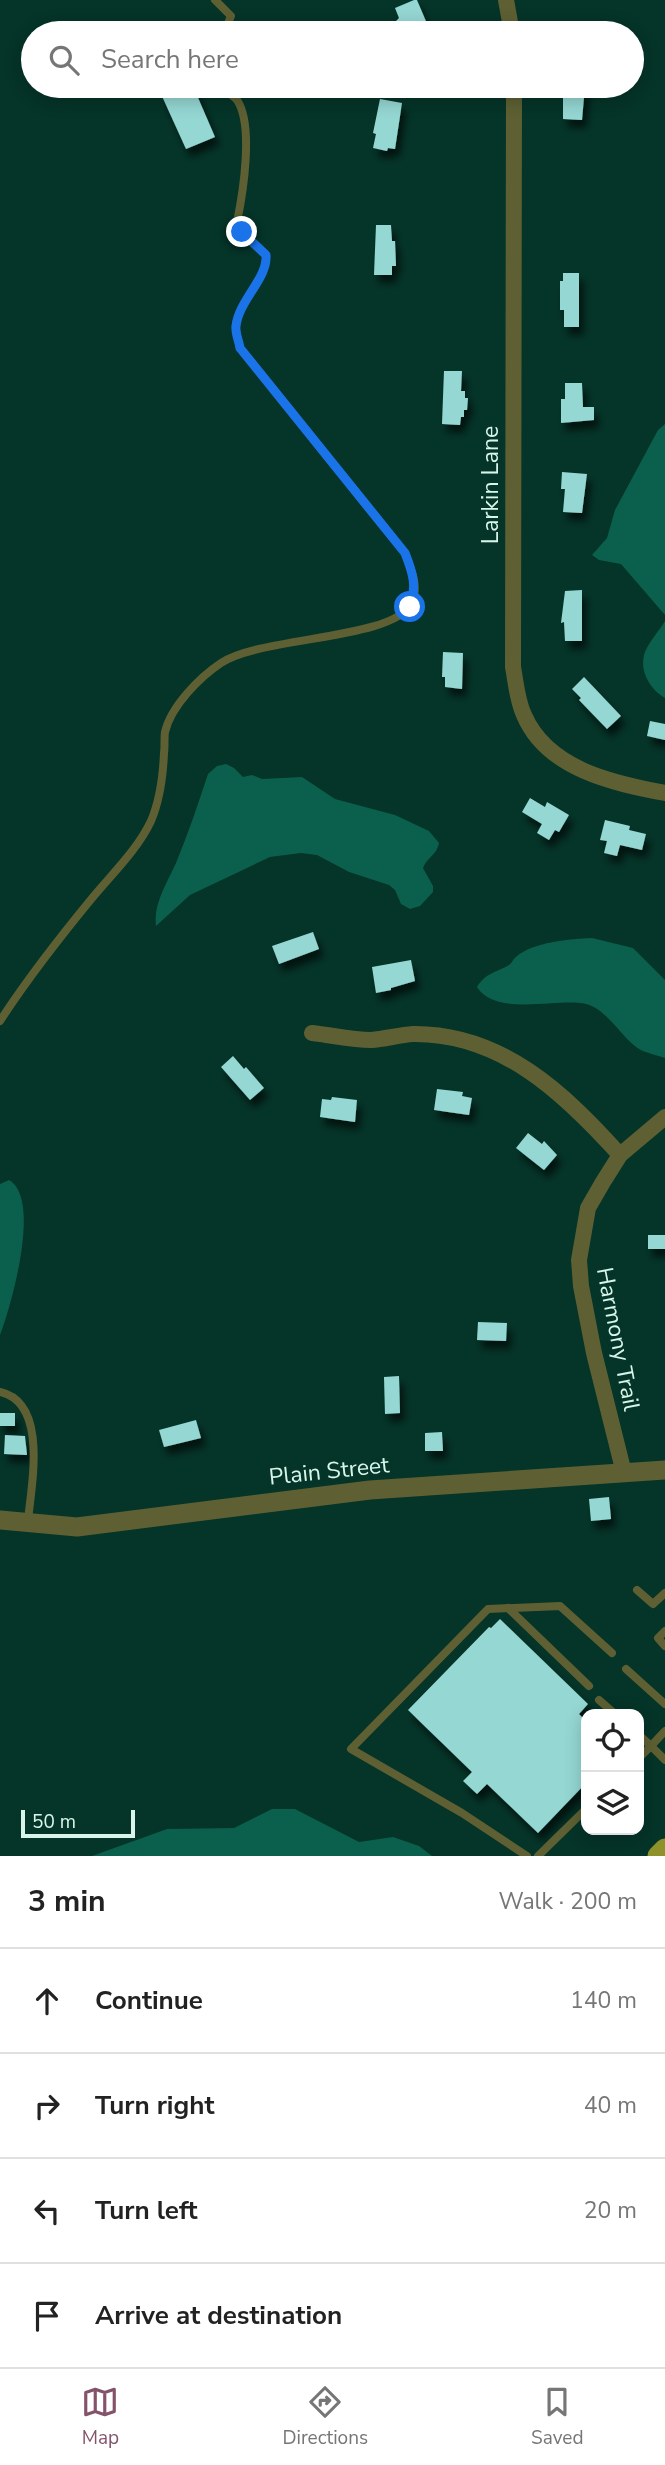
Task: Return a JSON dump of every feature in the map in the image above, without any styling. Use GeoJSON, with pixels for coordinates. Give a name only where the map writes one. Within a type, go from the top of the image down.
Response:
{"type":"FeatureCollection","features":[{"type":"Feature","properties":{"kind":"main road"},"geometry":{"type":"LineString","coordinates":[[658,1856],[665,1849]]}},
{"type":"Feature","properties":{"kind":"street"},"geometry":{"type":"LineString","coordinates":[[506,0],[510,21]]}},
{"type":"Feature","properties":{"kind":"street","name":"Larkin Lane"},"geometry":{"type":"LineString","coordinates":[[514,98],[513,667],[519,699],[524,716],[538,739],[556,756],[581,770],[638,788],[665,793]]}},
{"type":"Feature","properties":{"kind":"street"},"geometry":{"type":"LineString","coordinates":[[312,1033],[369,1040],[414,1034],[454,1038],[500,1052],[533,1072],[580,1111],[620,1155]]}},
{"type":"Feature","properties":{"kind":"street","name":"Harmony Trail"},"geometry":{"type":"LineString","coordinates":[[624,1473],[594,1353],[581,1286],[579,1260],[588,1208],[620,1155],[665,1117]]}},
{"type":"Feature","properties":{"kind":"street","name":"Plain Street"},"geometry":{"type":"LineString","coordinates":[[0,1520],[77,1527],[370,1490],[665,1471]]}},
{"type":"Feature","properties":{"kind":"lane"},"geometry":{"type":"LineString","coordinates":[[215,0],[231,16],[229,21]]}},
{"type":"Feature","properties":{"kind":"lane"},"geometry":{"type":"LineString","coordinates":[[0,1021],[74,921],[136,845],[150,821],[161,787],[165,732],[194,684],[224,661],[273,644],[353,632],[389,623],[410,607],[415,592],[413,574],[405,553],[240,348],[236,327],[244,300],[258,281],[267,261],[266,255],[247,238],[237,222],[247,164],[243,122],[234,98]]}},
{"type":"Feature","properties":{"kind":"lane"},"geometry":{"type":"LineString","coordinates":[[0,1392],[14,1399],[26,1413],[31,1427],[33,1466],[28,1523]]}},
{"type":"Feature","properties":{"kind":"lane"},"geometry":{"type":"LineString","coordinates":[[637,1590],[653,1604],[665,1593]]}},
{"type":"Feature","properties":{"kind":"lane"},"geometry":{"type":"LineString","coordinates":[[527,1856],[462,1812],[351,1749],[488,1609],[560,1605],[612,1653]]}},
{"type":"Feature","properties":{"kind":"lane"},"geometry":{"type":"LineString","coordinates":[[508,1608],[589,1686]]}},
{"type":"Feature","properties":{"kind":"lane"},"geometry":{"type":"LineString","coordinates":[[665,1631],[658,1638],[665,1646]]}},
{"type":"Feature","properties":{"kind":"lane"},"geometry":{"type":"LineString","coordinates":[[626,1669],[665,1704]]}},
{"type":"Feature","properties":{"kind":"lane"},"geometry":{"type":"LineString","coordinates":[[599,1700],[609,1709]]}},
{"type":"Feature","properties":{"kind":"lane"},"geometry":{"type":"LineString","coordinates":[[644,1753],[665,1731]]}},
{"type":"Feature","properties":{"kind":"lane"},"geometry":{"type":"LineString","coordinates":[[644,1739],[665,1760]]}},
{"type":"Feature","properties":{"kind":"lane"},"geometry":{"type":"LineString","coordinates":[[538,1856],[581,1814]]}},
{"type":"Feature","properties":{"kind":"green space"},"geometry":{"type":"Polygon","coordinates":[[[665,424],[665,615],[621,564],[599,560],[592,555],[607,538],[615,510],[658,430],[665,424]]]}},
{"type":"Feature","properties":{"kind":"green space"},"geometry":{"type":"Polygon","coordinates":[[[665,621],[665,698],[647,680],[643,661],[648,646],[665,621]]]}},
{"type":"Feature","properties":{"kind":"green space"},"geometry":{"type":"Polygon","coordinates":[[[226,764],[243,777],[302,777],[335,799],[395,815],[429,831],[439,843],[423,868],[433,886],[433,892],[420,906],[410,909],[401,904],[395,890],[389,885],[349,872],[317,855],[301,853],[270,857],[190,895],[156,926],[159,902],[208,774],[217,766],[226,764]]]}},
{"type":"Feature","properties":{"kind":"green space"},"geometry":{"type":"Polygon","coordinates":[[[592,938],[633,948],[665,980],[665,1058],[639,1049],[605,1015],[589,1005],[509,1004],[485,996],[477,987],[488,976],[532,948],[552,942],[592,938]]]}},
{"type":"Feature","properties":{"kind":"green space"},"geometry":{"type":"Polygon","coordinates":[[[9,1180],[19,1191],[24,1230],[11,1301],[0,1335],[0,1184],[9,1180]]]}},
{"type":"Feature","properties":{"kind":"green space"},"geometry":{"type":"Polygon","coordinates":[[[272,1809],[295,1809],[359,1842],[393,1837],[419,1846],[432,1856],[92,1856],[167,1829],[234,1828],[272,1809]]]}},
{"type":"Feature","properties":{"kind":"building"},"geometry":{"type":"Polygon","coordinates":[[[417,0],[426,21],[396,21],[399,18],[395,8],[417,0]]]}},
{"type":"Feature","properties":{"kind":"building"},"geometry":{"type":"Polygon","coordinates":[[[163,98],[198,98],[215,137],[186,149],[163,98]]]}},
{"type":"Feature","properties":{"kind":"building"},"geometry":{"type":"Polygon","coordinates":[[[563,98],[584,98],[582,120],[563,119],[563,98]]]}},
{"type":"Feature","properties":{"kind":"building"},"geometry":{"type":"Polygon","coordinates":[[[380,99],[402,103],[395,149],[388,148],[387,151],[373,148],[376,134],[373,133],[380,99]]]}},
{"type":"Feature","properties":{"kind":"building"},"geometry":{"type":"Polygon","coordinates":[[[376,225],[391,225],[396,266],[392,266],[392,275],[374,275],[376,225]]]}},
{"type":"Feature","properties":{"kind":"building"},"geometry":{"type":"Polygon","coordinates":[[[563,273],[579,273],[579,327],[564,327],[564,310],[560,310],[560,281],[563,281],[563,273]]]}},
{"type":"Feature","properties":{"kind":"building"},"geometry":{"type":"Polygon","coordinates":[[[444,371],[462,371],[461,391],[465,391],[465,398],[468,398],[467,410],[464,410],[460,425],[442,424],[444,371]]]}},
{"type":"Feature","properties":{"kind":"building"},"geometry":{"type":"Polygon","coordinates":[[[565,383],[582,383],[583,407],[594,407],[594,420],[561,423],[561,399],[565,399],[565,383]]]}},
{"type":"Feature","properties":{"kind":"building"},"geometry":{"type":"Polygon","coordinates":[[[562,472],[587,474],[582,513],[563,512],[565,489],[561,489],[562,472]]]}},
{"type":"Feature","properties":{"kind":"building"},"geometry":{"type":"Polygon","coordinates":[[[582,590],[582,641],[565,641],[564,622],[561,623],[565,591],[582,590]]]}},
{"type":"Feature","properties":{"kind":"building"},"geometry":{"type":"Polygon","coordinates":[[[443,652],[463,653],[462,689],[445,687],[445,677],[442,677],[443,652]]]}},
{"type":"Feature","properties":{"kind":"building"},"geometry":{"type":"Polygon","coordinates":[[[584,677],[621,716],[607,729],[572,689],[584,677]]]}},
{"type":"Feature","properties":{"kind":"building"},"geometry":{"type":"Polygon","coordinates":[[[650,721],[665,724],[665,740],[647,736],[650,721]]]}},
{"type":"Feature","properties":{"kind":"building"},"geometry":{"type":"Polygon","coordinates":[[[530,798],[545,807],[547,802],[569,815],[559,832],[555,830],[549,840],[537,833],[542,824],[522,812],[530,798]]]}},
{"type":"Feature","properties":{"kind":"building"},"geometry":{"type":"Polygon","coordinates":[[[605,820],[630,826],[629,830],[646,834],[642,850],[620,845],[617,856],[604,853],[607,841],[600,840],[605,820]]]}},
{"type":"Feature","properties":{"kind":"building"},"geometry":{"type":"Polygon","coordinates":[[[313,932],[319,949],[279,964],[272,946],[313,932]]]}},
{"type":"Feature","properties":{"kind":"building"},"geometry":{"type":"Polygon","coordinates":[[[411,960],[415,981],[376,993],[372,967],[411,960]]]}},
{"type":"Feature","properties":{"kind":"building"},"geometry":{"type":"Polygon","coordinates":[[[233,1056],[264,1088],[250,1100],[221,1067],[233,1056]]]}},
{"type":"Feature","properties":{"kind":"building"},"geometry":{"type":"Polygon","coordinates":[[[437,1089],[463,1092],[462,1096],[472,1098],[469,1115],[434,1110],[437,1089]]]}},
{"type":"Feature","properties":{"kind":"building"},"geometry":{"type":"Polygon","coordinates":[[[332,1097],[357,1100],[355,1122],[320,1117],[322,1099],[331,1100],[332,1097]]]}},
{"type":"Feature","properties":{"kind":"building"},"geometry":{"type":"Polygon","coordinates":[[[528,1133],[542,1144],[544,1141],[557,1155],[544,1170],[516,1148],[528,1133]]]}},
{"type":"Feature","properties":{"kind":"building"},"geometry":{"type":"Polygon","coordinates":[[[648,1235],[665,1235],[665,1249],[648,1249],[648,1235]]]}},
{"type":"Feature","properties":{"kind":"building"},"geometry":{"type":"Polygon","coordinates":[[[478,1322],[507,1323],[506,1341],[477,1340],[478,1322]]]}},
{"type":"Feature","properties":{"kind":"building"},"geometry":{"type":"Polygon","coordinates":[[[399,1376],[400,1413],[385,1414],[384,1377],[399,1376]]]}},
{"type":"Feature","properties":{"kind":"building"},"geometry":{"type":"Polygon","coordinates":[[[0,1413],[15,1413],[15,1426],[0,1426],[0,1413]]]}},
{"type":"Feature","properties":{"kind":"building"},"geometry":{"type":"Polygon","coordinates":[[[196,1420],[201,1438],[164,1447],[159,1430],[196,1420]]]}},
{"type":"Feature","properties":{"kind":"building"},"geometry":{"type":"Polygon","coordinates":[[[442,1432],[443,1451],[425,1451],[425,1433],[442,1432]]]}},
{"type":"Feature","properties":{"kind":"building"},"geometry":{"type":"Polygon","coordinates":[[[5,1435],[25,1436],[27,1455],[4,1454],[5,1435]]]}},
{"type":"Feature","properties":{"kind":"building"},"geometry":{"type":"Polygon","coordinates":[[[609,1497],[611,1519],[591,1521],[589,1499],[609,1497]]]}},
{"type":"Feature","properties":{"kind":"building"},"geometry":{"type":"Polygon","coordinates":[[[500,1619],[588,1704],[579,1714],[581,1788],[538,1833],[487,1784],[477,1794],[463,1781],[472,1772],[408,1710],[489,1627],[500,1619]]]}},
{"type":"Feature","properties":{"kind":"route"},"geometry":{"type":"LineString","coordinates":[[242,232],[261,249],[267,261],[258,281],[244,300],[236,327],[240,348],[405,553],[413,574],[415,592],[410,607]]}}]}
